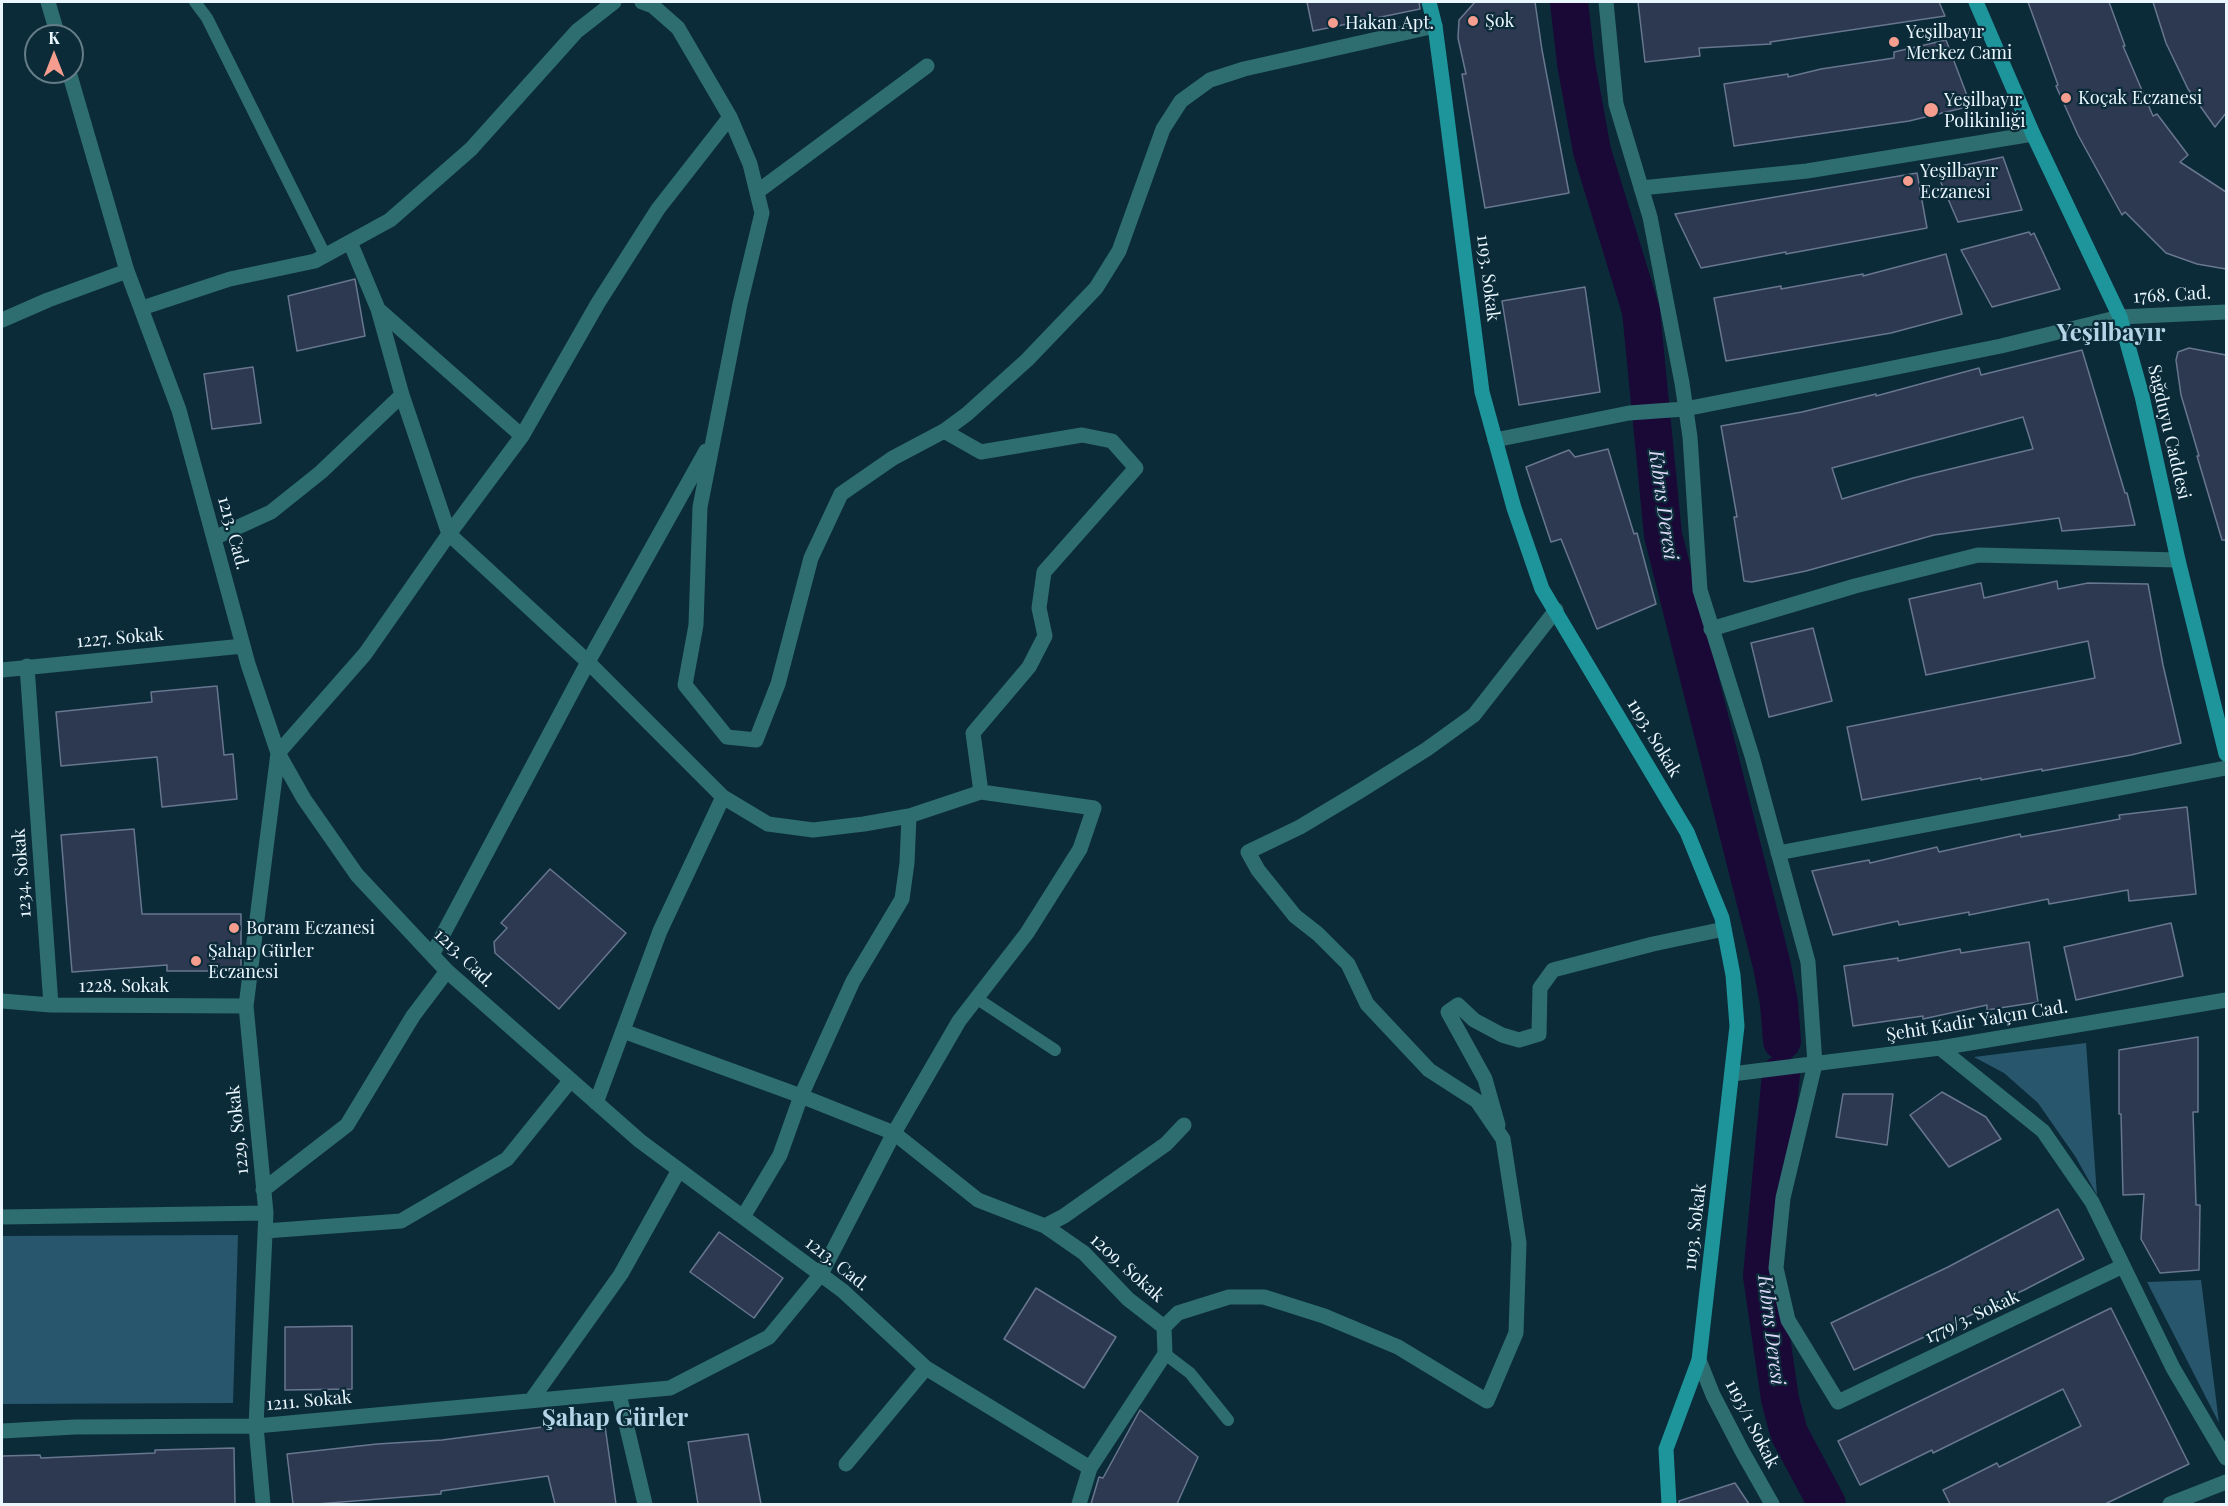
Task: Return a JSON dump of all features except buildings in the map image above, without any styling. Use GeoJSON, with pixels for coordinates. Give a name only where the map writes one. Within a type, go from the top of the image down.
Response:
{"type":"FeatureCollection","features":[{"type":"Feature","properties":{"kind":"street"},"geometry":{"type":"LineString","coordinates":[[48,2],[54,24]]}},
{"type":"Feature","properties":{"kind":"street"},"geometry":{"type":"LineString","coordinates":[[142,308],[230,279],[315,261],[390,220],[471,149],[577,31],[614,2]]}},
{"type":"Feature","properties":{"kind":"street"},"geometry":{"type":"LineString","coordinates":[[642,2],[653,6],[678,28],[729,117],[750,164],[762,213],[740,304],[700,507],[696,625],[686,685],[727,737],[756,740],[778,684],[811,558],[842,494],[893,458],[944,431],[968,414],[1027,360],[1096,288],[1119,250],[1163,129],[1181,101],[1210,80],[1244,69],[1435,26]]}},
{"type":"Feature","properties":{"kind":"street","name":"1193. Sokak"},"geometry":{"type":"LineString","coordinates":[[1429,2],[1435,26],[1482,392],[1529,556],[1542,589],[1687,832],[1722,918],[1733,975],[1737,1026],[1699,1360],[1666,1449],[1669,1504]]}},
{"type":"Feature","properties":{"kind":"street"},"geometry":{"type":"LineString","coordinates":[[1606,2],[1616,104],[1650,217],[1690,437],[1700,590],[1752,756],[1808,962],[1815,1064]]}},
{"type":"Feature","properties":{"kind":"street","name":"Sağduyu Caddesi"},"geometry":{"type":"LineString","coordinates":[[1976,2],[2033,134],[2120,318],[2142,396],[2178,560],[2226,754]]}},
{"type":"Feature","properties":{"kind":"street"},"geometry":{"type":"LineString","coordinates":[[757,192],[927,66]]}},
{"type":"Feature","properties":{"kind":"street","name":"1213. Cad."},"geometry":{"type":"LineString","coordinates":[[72,84],[127,271],[179,410],[243,646],[278,753],[304,799],[357,875],[447,971],[640,1142],[843,1291],[926,1368],[1090,1468]]}},
{"type":"Feature","properties":{"kind":"street"},"geometry":{"type":"LineString","coordinates":[[278,753],[365,654],[449,534],[522,436],[598,303],[658,209],[729,117]]}},
{"type":"Feature","properties":{"kind":"street"},"geometry":{"type":"LineString","coordinates":[[1641,189],[1807,171],[2033,134]]}},
{"type":"Feature","properties":{"kind":"street"},"geometry":{"type":"LineString","coordinates":[[350,242],[378,309],[402,395],[449,534],[588,662],[723,797],[768,824],[813,830],[864,825],[909,816],[981,792],[973,734],[1029,667],[1045,636],[1039,608],[1044,572],[1136,468],[1112,441],[1082,435],[981,452],[944,431]]}},
{"type":"Feature","properties":{"kind":"street"},"geometry":{"type":"LineString","coordinates":[[2,320],[48,300],[127,271]]}},
{"type":"Feature","properties":{"kind":"street"},"geometry":{"type":"LineString","coordinates":[[378,309],[522,436]]}},
{"type":"Feature","properties":{"kind":"street","name":"1768. Cad."},"geometry":{"type":"LineString","coordinates":[[1495,440],[1629,413],[1684,409],[2001,346],[2120,318],[2226,312]]}},
{"type":"Feature","properties":{"kind":"street"},"geometry":{"type":"LineString","coordinates":[[214,538],[271,512],[321,472],[402,395]]}},
{"type":"Feature","properties":{"kind":"street"},"geometry":{"type":"LineString","coordinates":[[432,955],[588,662],[714,438]]}},
{"type":"Feature","properties":{"kind":"street"},"geometry":{"type":"LineString","coordinates":[[1711,628],[1856,586],[1978,555],[2178,560]]}},
{"type":"Feature","properties":{"kind":"street"},"geometry":{"type":"LineString","coordinates":[[1503,1139],[1477,1101],[1428,1070],[1367,1004],[1348,964],[1318,934],[1295,916],[1258,870],[1248,852],[1300,826],[1360,791],[1427,749],[1474,715],[1556,610]]}},
{"type":"Feature","properties":{"kind":"street","name":"1227. Sokak"},"geometry":{"type":"LineString","coordinates":[[2,670],[243,646]]}},
{"type":"Feature","properties":{"kind":"street","name":"1234. Sokak"},"geometry":{"type":"LineString","coordinates":[[27,666],[51,1005]]}},
{"type":"Feature","properties":{"kind":"street","name":"1229. Sokak"},"geometry":{"type":"LineString","coordinates":[[263,1504],[256,1426],[266,1213],[246,1006],[278,753]]}},
{"type":"Feature","properties":{"kind":"street"},"geometry":{"type":"LineString","coordinates":[[1778,853],[2226,768]]}},
{"type":"Feature","properties":{"kind":"street","name":"1211. Sokak"},"geometry":{"type":"LineString","coordinates":[[2,1431],[75,1427],[256,1426],[670,1388],[769,1337],[820,1274],[894,1133],[959,1021],[1026,933],[1080,849],[1094,808],[981,792]]}},
{"type":"Feature","properties":{"kind":"street"},"geometry":{"type":"LineString","coordinates":[[596,1103],[660,931],[723,797]]}},
{"type":"Feature","properties":{"kind":"street"},"geometry":{"type":"LineString","coordinates":[[743,1217],[780,1155],[801,1096],[852,981],[902,899],[907,863],[909,816]]}},
{"type":"Feature","properties":{"kind":"street"},"geometry":{"type":"LineString","coordinates":[[1164,1327],[1178,1313],[1229,1297],[1264,1297],[1324,1316],[1398,1347],[1487,1401],[1515,1333],[1519,1243],[1503,1139],[1485,1079],[1448,1012],[1458,1005],[1474,1020],[1502,1035],[1519,1040],[1539,1034],[1540,988],[1553,970],[1653,944],[1724,929]]}},
{"type":"Feature","properties":{"kind":"street"},"geometry":{"type":"LineString","coordinates":[[263,1190],[347,1125],[413,1016],[447,971]]}},
{"type":"Feature","properties":{"kind":"street","name":"Şehit Kadir Yalçın Cad."},"geometry":{"type":"LineString","coordinates":[[1732,1074],[1940,1048],[2226,1000]]}},
{"type":"Feature","properties":{"kind":"street","name":"1228. Sokak"},"geometry":{"type":"LineString","coordinates":[[2,1001],[51,1005],[246,1006]]}},
{"type":"Feature","properties":{"kind":"street","name":"1209. Sokak"},"geometry":{"type":"LineString","coordinates":[[623,1031],[801,1096],[894,1133],[978,1200],[1045,1226],[1084,1253],[1128,1299],[1164,1327],[1165,1354]]}},
{"type":"Feature","properties":{"kind":"street"},"geometry":{"type":"LineString","coordinates":[[1940,1048],[2043,1131],[2092,1202],[2173,1368],[2226,1458]]}},
{"type":"Feature","properties":{"kind":"street","name":"1779/3. Sokak"},"geometry":{"type":"LineString","coordinates":[[1815,1064],[1784,1198],[1776,1268],[1788,1320],[1838,1402],[2123,1266]]}},
{"type":"Feature","properties":{"kind":"street"},"geometry":{"type":"LineString","coordinates":[[265,1231],[401,1221],[507,1159],[570,1081]]}},
{"type":"Feature","properties":{"kind":"street"},"geometry":{"type":"LineString","coordinates":[[1045,1226],[1064,1216],[1166,1144],[1184,1125]]}},
{"type":"Feature","properties":{"kind":"street"},"geometry":{"type":"LineString","coordinates":[[532,1400],[621,1274],[679,1170]]}},
{"type":"Feature","properties":{"kind":"street"},"geometry":{"type":"LineString","coordinates":[[2,1216],[266,1213]]}},
{"type":"Feature","properties":{"kind":"street"},"geometry":{"type":"LineString","coordinates":[[1079,1504],[1090,1468],[1165,1354]]}},
{"type":"Feature","properties":{"kind":"street","name":"1193/1 Sokak"},"geometry":{"type":"LineString","coordinates":[[1699,1360],[1732,1432],[1772,1504]]}},
{"type":"Feature","properties":{"kind":"street"},"geometry":{"type":"LineString","coordinates":[[846,1464],[926,1368]]}},
{"type":"Feature","properties":{"kind":"street"},"geometry":{"type":"LineString","coordinates":[[619,1394],[645,1504]]}},
{"type":"Feature","properties":{"kind":"street"},"geometry":{"type":"LineString","coordinates":[[2170,1504],[2226,1482]]}},
{"type":"Feature","properties":{"kind":"lane"},"geometry":{"type":"LineString","coordinates":[[195,2],[207,18],[325,255]]}},
{"type":"Feature","properties":{"kind":"lane"},"geometry":{"type":"LineString","coordinates":[[976,998],[1055,1050]]}},
{"type":"Feature","properties":{"kind":"lane"},"geometry":{"type":"LineString","coordinates":[[1165,1354],[1190,1373],[1228,1420]]}},
{"type":"Feature","properties":{"kind":"shaded area"},"geometry":{"type":"Polygon","coordinates":[[[2086,1043],[2097,1195],[2075,1156],[2038,1103],[2004,1073],[1974,1057],[2086,1043]]]}},
{"type":"Feature","properties":{"kind":"shaded area"},"geometry":{"type":"Polygon","coordinates":[[[238,1235],[233,1403],[2,1404],[2,1236],[238,1235]]]}},
{"type":"Feature","properties":{"kind":"shaded area"},"geometry":{"type":"Polygon","coordinates":[[[2201,1280],[2219,1423],[2147,1282],[2201,1280]]]}},
{"type":"Feature","properties":{"kind":"waterway","name":"Kıbrıs Deresi"},"geometry":{"type":"LineString","coordinates":[[1569,2],[1576,63],[1592,151],[1641,311],[1663,535],[1772,966],[1779,1003],[1782,1041]]}},
{"type":"Feature","properties":{"kind":"waterway","name":"Kıbrıs Deresi"},"geometry":{"type":"LineString","coordinates":[[1781,1074],[1762,1276],[1780,1399],[1789,1433],[1827,1504]]}},
{"type":"Feature","properties":{"kind":"place","name":"Şok"},"geometry":{"type":"Point","coordinates":[1473,21]}},
{"type":"Feature","properties":{"kind":"place","name":"Hakan Apt."},"geometry":{"type":"Point","coordinates":[1333,23]}},
{"type":"Feature","properties":{"kind":"place","name":"Yeşilbayır Merkez Cami"},"geometry":{"type":"Point","coordinates":[1894,42]}},
{"type":"Feature","properties":{"kind":"place","name":"Koçak Eczanesi"},"geometry":{"type":"Point","coordinates":[2066,98]}},
{"type":"Feature","properties":{"kind":"place","name":"Yeşilbayır Polikinliği"},"geometry":{"type":"Point","coordinates":[1931,110]}},
{"type":"Feature","properties":{"kind":"place","name":"Yeşilbayır Eczanesi"},"geometry":{"type":"Point","coordinates":[1908,181]}},
{"type":"Feature","properties":{"kind":"place","name":"Boram Eczanesi"},"geometry":{"type":"Point","coordinates":[234,928]}},
{"type":"Feature","properties":{"kind":"place","name":"Şahap Gürler Eczanesi"},"geometry":{"type":"Point","coordinates":[196,961]}},
{"type":"Feature","properties":{"kind":"district","name":"Yeşilbayır"},"geometry":{"type":"Point","coordinates":[2111,334]}},
{"type":"Feature","properties":{"kind":"district","name":"Şahap Gürler"},"geometry":{"type":"Point","coordinates":[615,1419]}}]}
